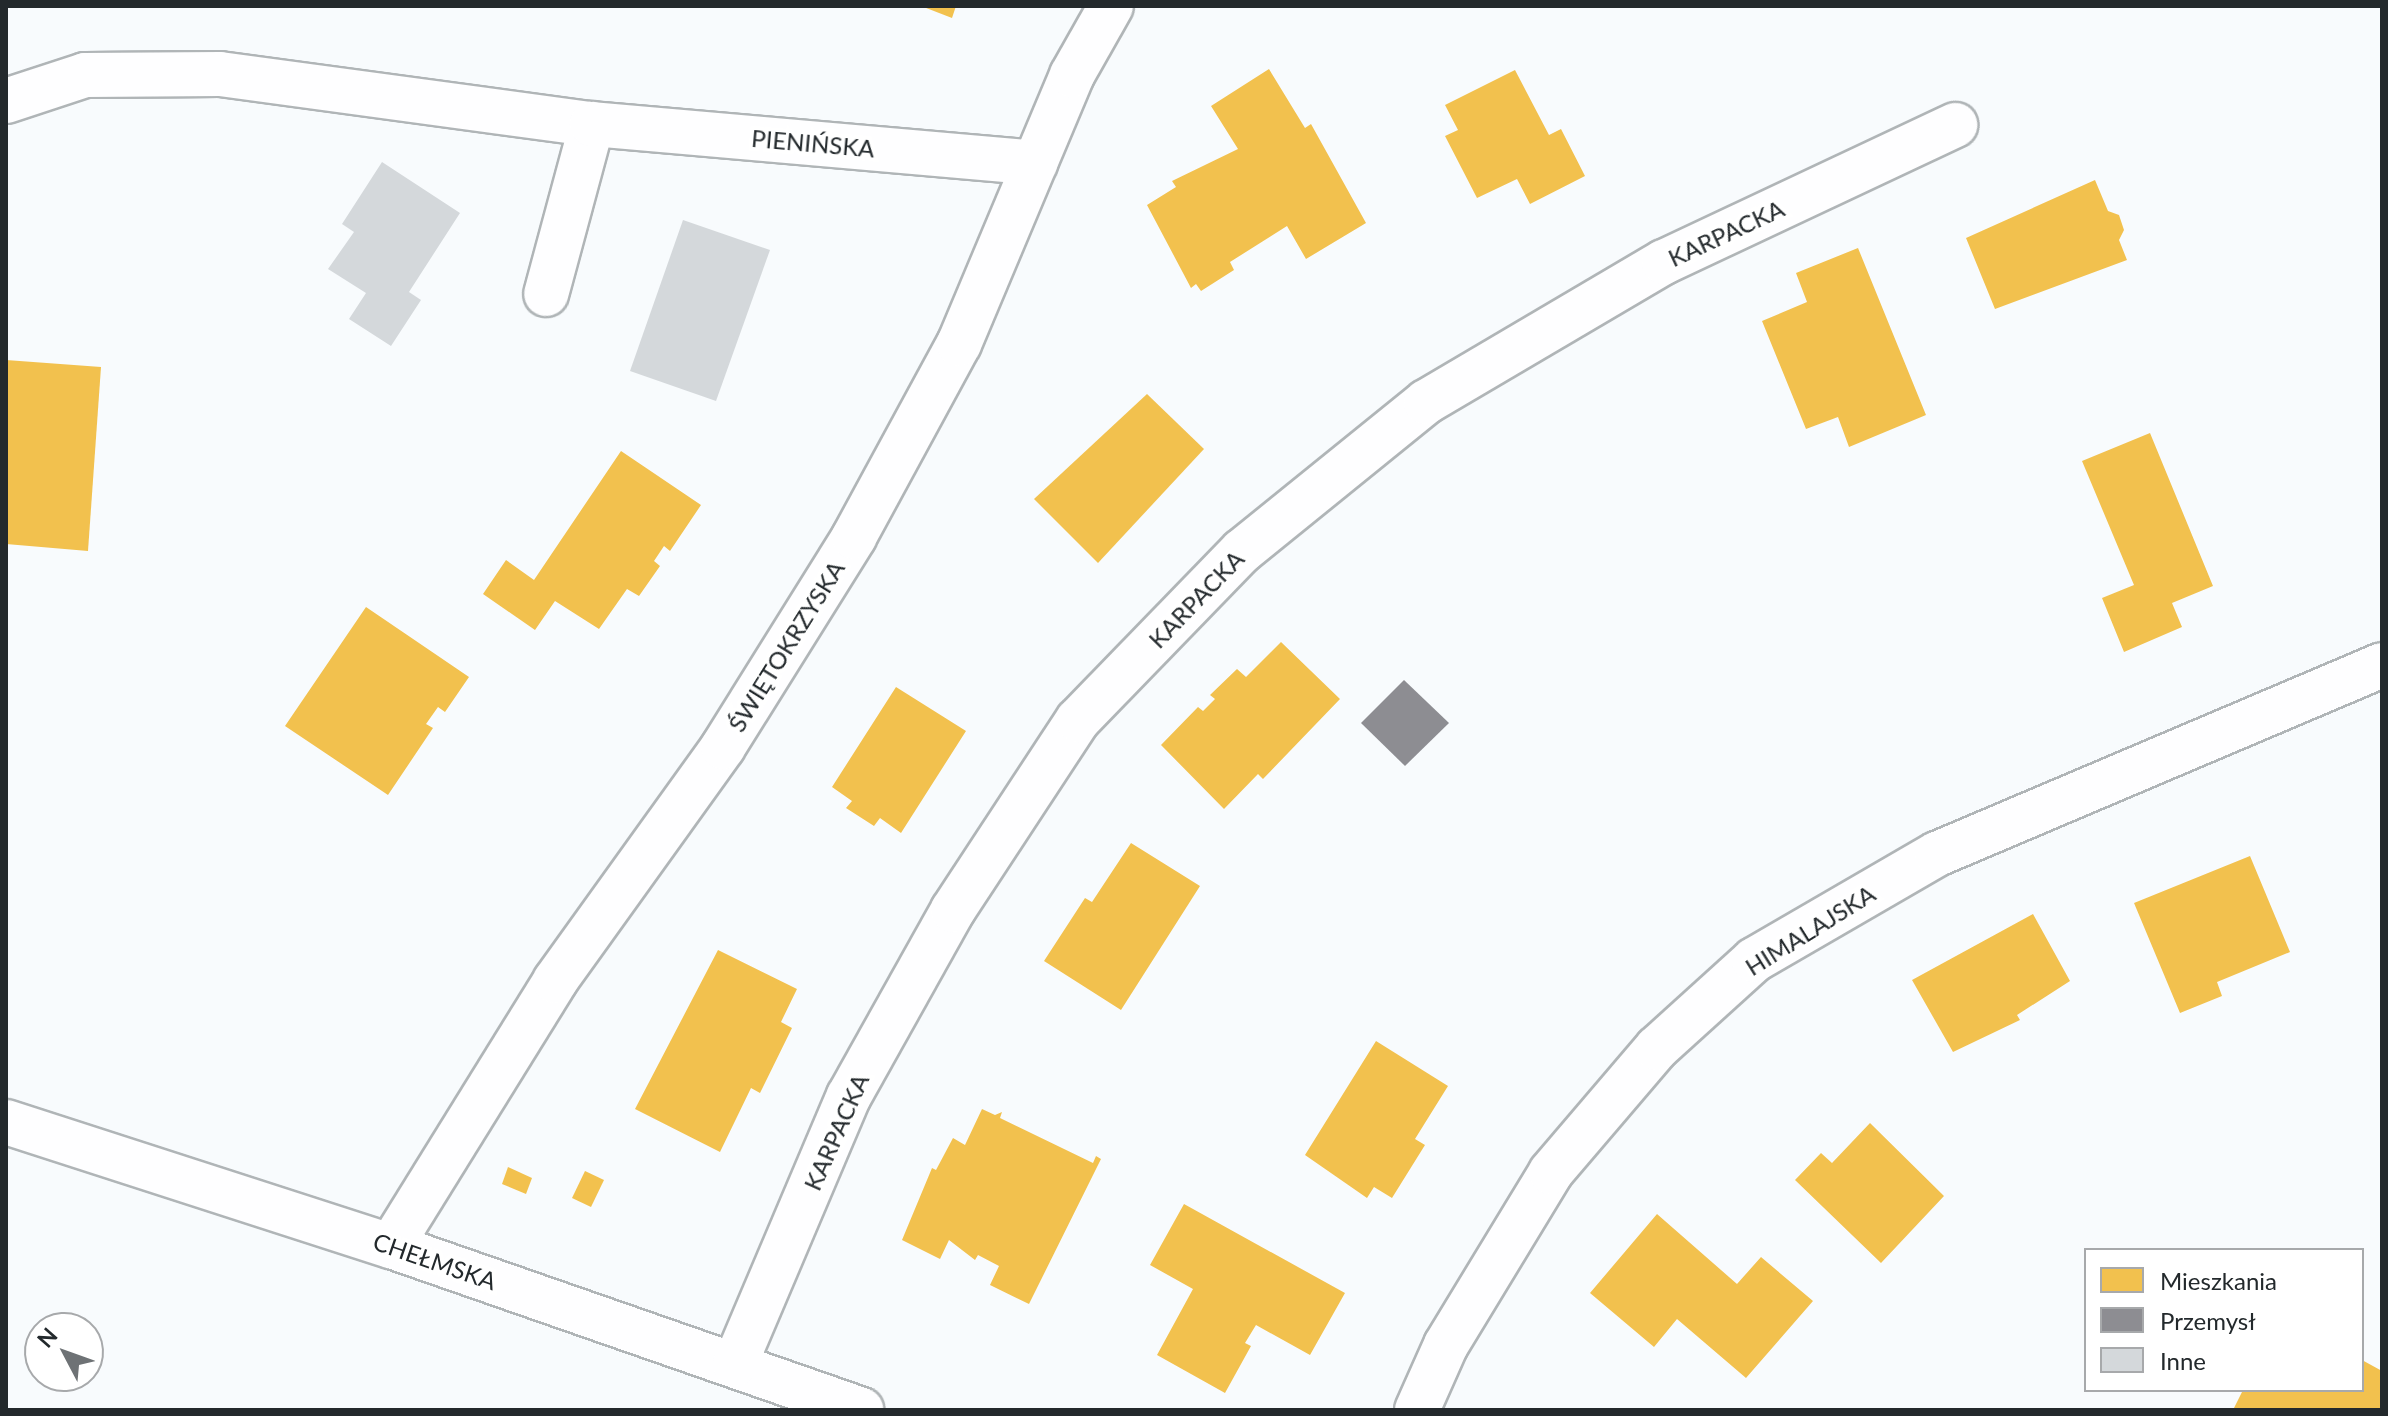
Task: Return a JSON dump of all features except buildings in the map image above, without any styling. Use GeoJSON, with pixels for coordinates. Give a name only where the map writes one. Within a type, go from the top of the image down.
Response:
{"type":"FeatureCollection","features":[{"type":"Feature","properties":{"kind":"street","name":"ŚWIĘTOKRZYSKA"},"geometry":{"type":"LineString","coordinates":[[391,1246],[555,981],[723,747],[854,537],[959,344],[1072,75],[1111,6]]}},
{"type":"Feature","properties":{"kind":"street","name":"PIENIŃSKA"},"geometry":{"type":"LineString","coordinates":[[6,101],[85,75],[220,74],[592,124],[1035,163]]}},
{"type":"Feature","properties":{"kind":"street"},"geometry":{"type":"LineString","coordinates":[[546,294],[592,124]]}},
{"type":"Feature","properties":{"kind":"street","name":"KARPACKA"},"geometry":{"type":"LineString","coordinates":[[735,1364],[849,1096],[953,910],[1078,720],[1242,551],[1426,402],[1664,262],[1955,125]]}},
{"type":"Feature","properties":{"kind":"street","name":"HIMALAJSKA"},"geometry":{"type":"LineString","coordinates":[[1417,1410],[1446,1345],[1551,1172],[1657,1048],[1754,960],[1937,854],[2382,665]]}},
{"type":"Feature","properties":{"kind":"street","name":"CHEŁMSKA"},"geometry":{"type":"LineString","coordinates":[[6,1122],[391,1246],[861,1410]]}}]}
